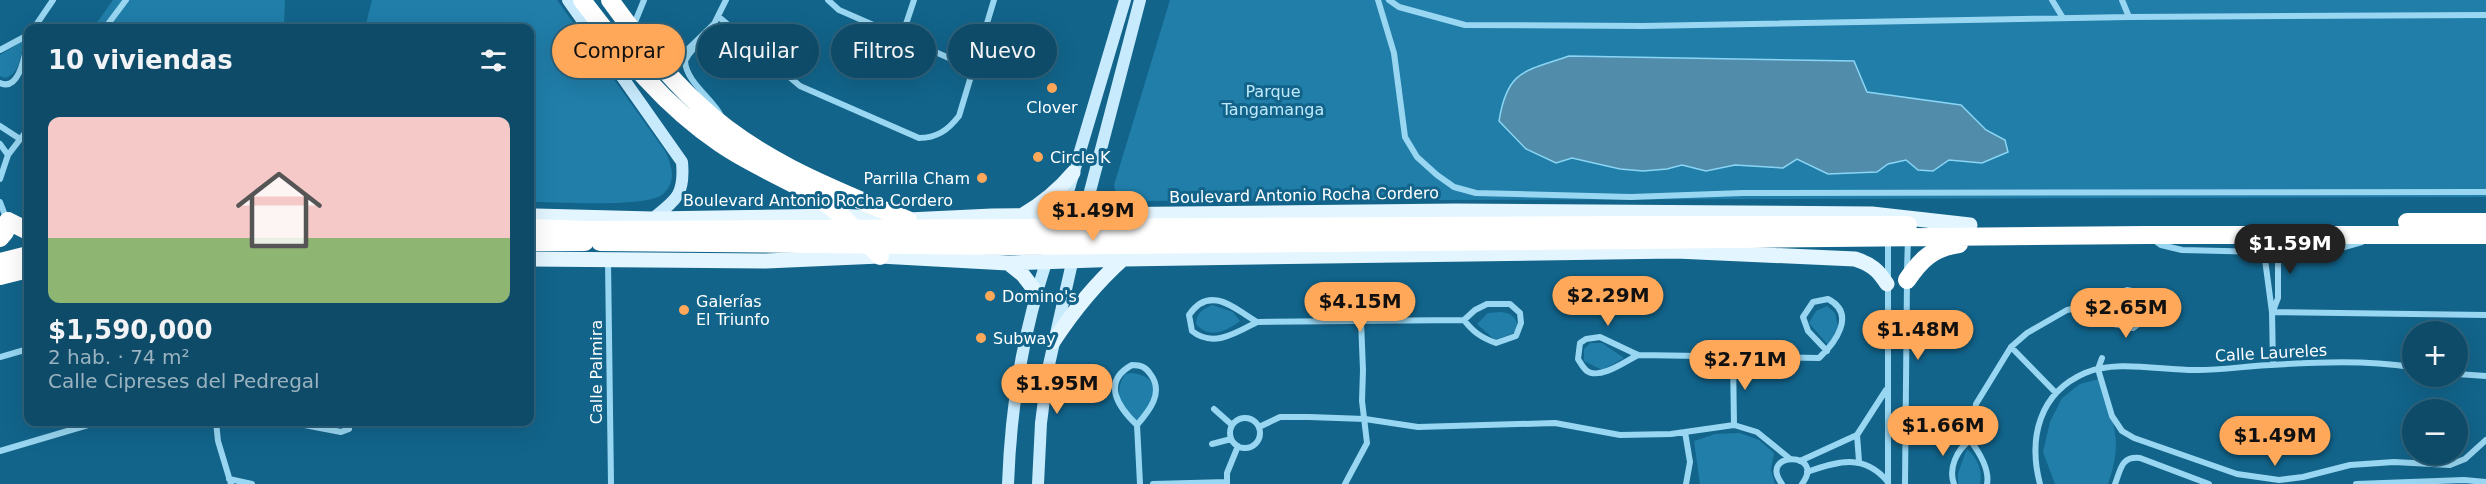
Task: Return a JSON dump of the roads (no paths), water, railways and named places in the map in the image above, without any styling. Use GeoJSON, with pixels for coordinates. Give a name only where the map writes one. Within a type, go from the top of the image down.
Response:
{"type":"FeatureCollection","features":[{"type":"Feature","properties":{"kind":"highway"},"geometry":{"type":"LineString","coordinates":[[610,0],[628,24]]}},
{"type":"Feature","properties":{"kind":"highway"},"geometry":{"type":"LineString","coordinates":[[574,2],[642,76],[677,109],[720,143],[768,172],[817,197],[840,216],[880,256]]}},
{"type":"Feature","properties":{"kind":"highway"},"geometry":{"type":"LineString","coordinates":[[673,78],[730,130],[768,155],[834,190],[908,220]]}},
{"type":"Feature","properties":{"kind":"highway"},"geometry":{"type":"LineString","coordinates":[[0,238],[5,232],[8,221],[24,229]]}},
{"type":"Feature","properties":{"kind":"highway"},"geometry":{"type":"LineString","coordinates":[[534,229],[587,236],[1635,233],[1970,225],[2486,222]]}},
{"type":"Feature","properties":{"kind":"highway"},"geometry":{"type":"LineString","coordinates":[[1635,233],[1737,240],[2146,235],[2486,235]]}},
{"type":"Feature","properties":{"kind":"highway"},"geometry":{"type":"LineString","coordinates":[[534,242],[564,242],[587,236]]}},
{"type":"Feature","properties":{"kind":"highway"},"geometry":{"type":"LineString","coordinates":[[1907,280],[1923,258],[1939,248],[2000,236]]}},
{"type":"Feature","properties":{"kind":"highway"},"geometry":{"type":"LineString","coordinates":[[1676,251],[1737,240]]}},
{"type":"Feature","properties":{"kind":"highway"},"geometry":{"type":"LineString","coordinates":[[536,258],[564,242]]}},
{"type":"Feature","properties":{"kind":"highway"},"geometry":{"type":"LineString","coordinates":[[0,262],[24,256]]}},
{"type":"Feature","properties":{"kind":"highway"},"geometry":{"type":"LineString","coordinates":[[0,276],[24,270]]}},
{"type":"Feature","properties":{"kind":"main road"},"geometry":{"type":"LineString","coordinates":[[1008,484],[1017,371],[1036,291],[1061,216],[1125,0]]}},
{"type":"Feature","properties":{"kind":"main road"},"geometry":{"type":"LineString","coordinates":[[1038,484],[1047,369],[1140,0]]}},
{"type":"Feature","properties":{"kind":"main road"},"geometry":{"type":"LineString","coordinates":[[574,2],[682,162],[684,181],[675,201],[652,219]]}},
{"type":"Feature","properties":{"kind":"main road"},"geometry":{"type":"LineString","coordinates":[[1021,216],[1043,203],[1060,189],[1073,173]]}},
{"type":"Feature","properties":{"kind":"main road","name":"Boulevard Antonio Rocha Cordero"},"geometry":{"type":"LineString","coordinates":[[534,217],[652,219],[840,216],[908,220],[992,216],[1467,211],[1872,214],[1970,225]]}},
{"type":"Feature","properties":{"kind":"main road"},"geometry":{"type":"LineString","coordinates":[[1123,259],[1117,252],[1113,235],[1116,225],[1131,214]]}},
{"type":"Feature","properties":{"kind":"main road"},"geometry":{"type":"LineString","coordinates":[[990,262],[1024,254],[1031,249],[1037,234],[1027,223],[992,216]]}},
{"type":"Feature","properties":{"kind":"main road"},"geometry":{"type":"LineString","coordinates":[[536,258],[766,261],[880,256],[1008,263],[1123,259],[1676,251],[1856,259],[1873,267],[1887,284]]}},
{"type":"Feature","properties":{"kind":"main road"},"geometry":{"type":"LineString","coordinates":[[1053,342],[1090,290],[1123,259]]}},
{"type":"Feature","properties":{"kind":"main road"},"geometry":{"type":"LineString","coordinates":[[1008,263],[1023,275],[1036,291]]}},
{"type":"Feature","properties":{"kind":"street"},"geometry":{"type":"LineString","coordinates":[[37,24],[53,0]]}},
{"type":"Feature","properties":{"kind":"street"},"geometry":{"type":"LineString","coordinates":[[108,24],[126,0]]}},
{"type":"Feature","properties":{"kind":"street"},"geometry":{"type":"LineString","coordinates":[[634,24],[644,0]]}},
{"type":"Feature","properties":{"kind":"street"},"geometry":{"type":"LineString","coordinates":[[685,55],[719,17],[726,0]]}},
{"type":"Feature","properties":{"kind":"street"},"geometry":{"type":"LineString","coordinates":[[828,0],[839,9],[870,24]]}},
{"type":"Feature","properties":{"kind":"street"},"geometry":{"type":"LineString","coordinates":[[907,24],[914,0]]}},
{"type":"Feature","properties":{"kind":"street"},"geometry":{"type":"LineString","coordinates":[[986,24],[994,0]]}},
{"type":"Feature","properties":{"kind":"street"},"geometry":{"type":"LineString","coordinates":[[1378,0],[1394,53],[1405,137],[1417,157],[1437,175],[1454,186],[1476,193],[1631,197],[1743,193],[2486,192]]}},
{"type":"Feature","properties":{"kind":"street"},"geometry":{"type":"LineString","coordinates":[[1389,0],[1465,25],[1642,26],[2129,16],[2486,15]]}},
{"type":"Feature","properties":{"kind":"street"},"geometry":{"type":"LineString","coordinates":[[2052,0],[2062,18]]}},
{"type":"Feature","properties":{"kind":"street"},"geometry":{"type":"LineString","coordinates":[[2122,0],[2129,16]]}},
{"type":"Feature","properties":{"kind":"street"},"geometry":{"type":"LineString","coordinates":[[719,17],[727,24]]}},
{"type":"Feature","properties":{"kind":"street"},"geometry":{"type":"LineString","coordinates":[[0,50],[24,37]]}},
{"type":"Feature","properties":{"kind":"street"},"geometry":{"type":"LineString","coordinates":[[685,55],[697,45]]}},
{"type":"Feature","properties":{"kind":"street"},"geometry":{"type":"LineString","coordinates":[[0,83],[5,86],[12,84],[17,77],[24,53]]}},
{"type":"Feature","properties":{"kind":"street"},"geometry":{"type":"LineString","coordinates":[[685,60],[688,73],[712,101],[730,130]]}},
{"type":"Feature","properties":{"kind":"street"},"geometry":{"type":"LineString","coordinates":[[791,78],[800,86],[919,138],[930,138],[948,130],[959,116],[969,78]]}},
{"type":"Feature","properties":{"kind":"street"},"geometry":{"type":"LineString","coordinates":[[0,126],[20,139]]}},
{"type":"Feature","properties":{"kind":"street"},"geometry":{"type":"LineString","coordinates":[[0,179],[8,155],[24,134]]}},
{"type":"Feature","properties":{"kind":"street"},"geometry":{"type":"LineString","coordinates":[[0,144],[8,155]]}},
{"type":"Feature","properties":{"kind":"street"},"geometry":{"type":"LineString","coordinates":[[0,202],[8,221]]}},
{"type":"Feature","properties":{"kind":"street"},"geometry":{"type":"LineString","coordinates":[[2146,235],[2161,245],[2182,250],[2264,252],[2330,251],[2391,234]]}},
{"type":"Feature","properties":{"kind":"street"},"geometry":{"type":"LineString","coordinates":[[1905,484],[1908,237]]}},
{"type":"Feature","properties":{"kind":"street"},"geometry":{"type":"LineString","coordinates":[[1888,238],[1888,483]]}},
{"type":"Feature","properties":{"kind":"street"},"geometry":{"type":"LineString","coordinates":[[2272,312],[2278,298],[2278,251]]}},
{"type":"Feature","properties":{"kind":"street"},"geometry":{"type":"LineString","coordinates":[[2264,252],[2272,312],[2273,364]]}},
{"type":"Feature","properties":{"kind":"street","name":"Calle Palmira"},"geometry":{"type":"LineString","coordinates":[[608,259],[611,484]]}},
{"type":"Feature","properties":{"kind":"street"},"geometry":{"type":"LineString","coordinates":[[1953,484],[1955,458],[1970,440],[1976,405],[2011,347],[2027,333],[2067,310],[2087,306],[2127,290],[2141,293],[2151,303],[2152,309],[2151,315],[2133,328],[2114,324],[2087,306]]}},
{"type":"Feature","properties":{"kind":"street"},"geometry":{"type":"LineString","coordinates":[[1257,322],[1227,302],[1210,299],[1196,305],[1190,315],[1192,331],[1199,337],[1213,340],[1232,335],[1257,322],[1464,320],[1475,310],[1487,304],[1497,303],[1510,304],[1520,313],[1521,323],[1516,336],[1496,343],[1481,338],[1464,320]]}},
{"type":"Feature","properties":{"kind":"street"},"geometry":{"type":"LineString","coordinates":[[1638,356],[1604,372],[1593,373],[1586,370],[1578,359],[1580,343],[1586,339],[1600,337],[1638,356],[1819,358],[1827,351],[1841,330],[1843,318],[1837,305],[1828,299],[1813,302],[1803,317],[1808,331],[1827,351]]}},
{"type":"Feature","properties":{"kind":"street"},"geometry":{"type":"LineString","coordinates":[[2272,312],[2486,315]]}},
{"type":"Feature","properties":{"kind":"street"},"geometry":{"type":"LineString","coordinates":[[1345,484],[1368,443],[1362,401],[1364,370],[1361,321]]}},
{"type":"Feature","properties":{"kind":"street"},"geometry":{"type":"LineString","coordinates":[[1888,330],[1907,330]]}},
{"type":"Feature","properties":{"kind":"street"},"geometry":{"type":"LineString","coordinates":[[2011,347],[2056,393]]}},
{"type":"Feature","properties":{"kind":"street"},"geometry":{"type":"LineString","coordinates":[[0,357],[24,350]]}},
{"type":"Feature","properties":{"kind":"street"},"geometry":{"type":"LineString","coordinates":[[1733,358],[1734,425]]}},
{"type":"Feature","properties":{"kind":"street"},"geometry":{"type":"LineString","coordinates":[[2102,358],[2098,369],[2112,416],[2122,431],[2134,438],[2237,474],[2279,480],[2303,477],[2350,465],[2394,462],[2450,465],[2465,459],[2486,440]]}},
{"type":"Feature","properties":{"kind":"street","name":"Calle Laureles"},"geometry":{"type":"LineString","coordinates":[[2040,484],[2035,454],[2044,406],[2056,393],[2085,373],[2118,367],[2199,370],[2273,364],[2356,362],[2402,366]]}},
{"type":"Feature","properties":{"kind":"street"},"geometry":{"type":"LineString","coordinates":[[1137,425],[1150,410],[1156,396],[1156,382],[1148,370],[1140,365],[1132,365],[1122,371],[1115,383],[1115,395],[1137,425],[1140,484]]}},
{"type":"Feature","properties":{"kind":"street"},"geometry":{"type":"LineString","coordinates":[[2468,375],[2486,376]]}},
{"type":"Feature","properties":{"kind":"street"},"geometry":{"type":"LineString","coordinates":[[1259,427],[1280,417],[1365,419],[1418,427],[1555,423],[1620,435],[1685,432],[1734,425],[1757,432],[1789,458],[1800,461],[1857,435],[1887,390]]}},
{"type":"Feature","properties":{"kind":"street"},"geometry":{"type":"LineString","coordinates":[[1214,409],[1232,425]]}},
{"type":"Feature","properties":{"kind":"street"},"geometry":{"type":"LineString","coordinates":[[1249,418],[1259,427],[1260,436],[1255,444],[1247,448],[1238,446],[1231,439],[1232,425],[1239,419],[1249,418]]}},
{"type":"Feature","properties":{"kind":"street"},"geometry":{"type":"LineString","coordinates":[[0,450],[84,426]]}},
{"type":"Feature","properties":{"kind":"street"},"geometry":{"type":"LineString","coordinates":[[216,426],[218,441],[230,481],[252,484]]}},
{"type":"Feature","properties":{"kind":"street"},"geometry":{"type":"LineString","coordinates":[[310,426],[341,432],[349,429],[349,426]]}},
{"type":"Feature","properties":{"kind":"street"},"geometry":{"type":"LineString","coordinates":[[1685,432],[1690,462],[1686,484]]}},
{"type":"Feature","properties":{"kind":"street"},"geometry":{"type":"LineString","coordinates":[[1857,435],[1859,462]]}},
{"type":"Feature","properties":{"kind":"street"},"geometry":{"type":"LineString","coordinates":[[1212,444],[1231,439]]}},
{"type":"Feature","properties":{"kind":"street"},"geometry":{"type":"LineString","coordinates":[[1970,440],[1983,463],[1988,476],[1987,484]]}},
{"type":"Feature","properties":{"kind":"street"},"geometry":{"type":"LineString","coordinates":[[1153,484],[1227,483],[1227,473],[1238,446]]}},
{"type":"Feature","properties":{"kind":"street"},"geometry":{"type":"LineString","coordinates":[[1825,449],[1829,464]]}},
{"type":"Feature","properties":{"kind":"street"},"geometry":{"type":"LineString","coordinates":[[2115,484],[2124,461],[2131,457],[2140,458],[2209,484]]}},
{"type":"Feature","properties":{"kind":"street"},"geometry":{"type":"LineString","coordinates":[[1782,484],[1777,477],[1778,467],[1789,458]]}},
{"type":"Feature","properties":{"kind":"street"},"geometry":{"type":"LineString","coordinates":[[1800,461],[1807,472]]}},
{"type":"Feature","properties":{"kind":"street"},"geometry":{"type":"LineString","coordinates":[[1802,484],[1807,472],[1829,464],[1859,462],[1874,468],[1888,483]]}},
{"type":"Feature","properties":{"kind":"street"},"geometry":{"type":"LineString","coordinates":[[2356,484],[2453,480],[2486,482]]}},
{"type":"Feature","properties":{"kind":"place","name":"Clover"},"geometry":{"type":"Point","coordinates":[1052,88]}},
{"type":"Feature","properties":{"kind":"place","name":"Circle K"},"geometry":{"type":"Point","coordinates":[1038,157]}},
{"type":"Feature","properties":{"kind":"place","name":"Parrilla Cham"},"geometry":{"type":"Point","coordinates":[982,178]}},
{"type":"Feature","properties":{"kind":"place","name":"Domino's"},"geometry":{"type":"Point","coordinates":[990,296]}},
{"type":"Feature","properties":{"kind":"place","name":"Galerías El Triunfo"},"geometry":{"type":"Point","coordinates":[684,310]}},
{"type":"Feature","properties":{"kind":"place","name":"Subway"},"geometry":{"type":"Point","coordinates":[981,338]}},
{"type":"Feature","properties":{"kind":"park label","name":"Parque Tangamanga"},"geometry":{"type":"Point","coordinates":[1273,100]}}]}
